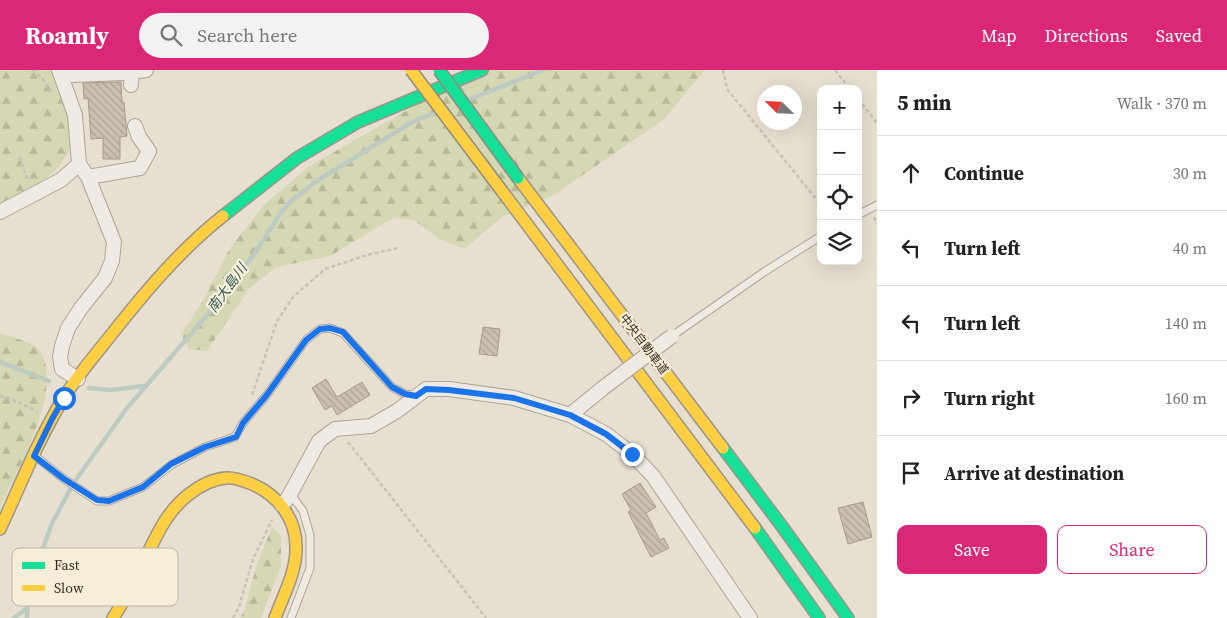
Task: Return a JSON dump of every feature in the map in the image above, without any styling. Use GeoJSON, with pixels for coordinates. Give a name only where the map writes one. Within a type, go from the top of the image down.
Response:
{"type":"FeatureCollection","features":[{"type":"Feature","properties":{"kind":"main road","name":"中央自動車道"},"geometry":{"type":"LineString","coordinates":[[411,70],[760,535],[819,618]]}},
{"type":"Feature","properties":{"kind":"main road","name":"中央自動車道"},"geometry":{"type":"LineString","coordinates":[[439,70],[518,178],[781,525],[848,618]]}},
{"type":"Feature","properties":{"kind":"main road"},"geometry":{"type":"LineString","coordinates":[[0,530],[52,419],[78,379],[144,293],[205,230],[297,158],[351,126],[482,70]]}},
{"type":"Feature","properties":{"kind":"main road"},"geometry":{"type":"LineString","coordinates":[[150,548],[162,525],[175,506],[188,494],[210,482],[228,478],[247,481],[282,505],[293,526],[296,550],[288,584],[275,618]]}},
{"type":"Feature","properties":{"kind":"main road"},"geometry":{"type":"LineString","coordinates":[[113,618],[121,606]]}},
{"type":"Feature","properties":{"kind":"street"},"geometry":{"type":"LineString","coordinates":[[59,70],[75,114],[79,164],[88,177],[114,242],[112,261],[104,278],[68,328],[62,346],[60,357],[62,370],[78,379]]}},
{"type":"Feature","properties":{"kind":"street"},"geometry":{"type":"LineString","coordinates":[[66,70],[72,75],[131,74]]}},
{"type":"Feature","properties":{"kind":"street"},"geometry":{"type":"LineString","coordinates":[[88,177],[140,168],[149,150],[139,137],[135,126]]}},
{"type":"Feature","properties":{"kind":"street"},"geometry":{"type":"LineString","coordinates":[[0,212],[60,180],[79,164]]}},
{"type":"Feature","properties":{"kind":"street"},"geometry":{"type":"LineString","coordinates":[[570,415],[672,336]]}},
{"type":"Feature","properties":{"kind":"street"},"geometry":{"type":"LineString","coordinates":[[282,505],[320,441],[335,429],[371,426],[396,411],[426,389],[514,398],[570,415],[606,434],[632,454],[653,476],[750,618]]}},
{"type":"Feature","properties":{"kind":"lane"},"geometry":{"type":"LineString","coordinates":[[862,213],[877,205]]}},
{"type":"Feature","properties":{"kind":"lane"},"geometry":{"type":"LineString","coordinates":[[672,336],[764,272],[817,239]]}},
{"type":"Feature","properties":{"kind":"lane"},"geometry":{"type":"LineString","coordinates":[[34,456],[64,479],[97,500],[109,501],[143,487],[171,464],[205,447],[236,437],[243,423],[266,396],[306,340],[320,329],[330,328],[343,332],[392,387],[405,394],[416,396]]}},
{"type":"Feature","properties":{"kind":"lane"},"geometry":{"type":"LineString","coordinates":[[290,493],[303,511],[310,535],[310,568],[291,618]]}},
{"type":"Feature","properties":{"kind":"path"},"geometry":{"type":"LineString","coordinates":[[32,70],[42,78],[54,98]]}},
{"type":"Feature","properties":{"kind":"path"},"geometry":{"type":"LineString","coordinates":[[723,70],[727,89],[817,201]]}},
{"type":"Feature","properties":{"kind":"path"},"geometry":{"type":"LineString","coordinates":[[835,70],[847,85]]}},
{"type":"Feature","properties":{"kind":"path"},"geometry":{"type":"LineString","coordinates":[[862,104],[877,122]]}},
{"type":"Feature","properties":{"kind":"path"},"geometry":{"type":"LineString","coordinates":[[19,157],[28,180],[25,199]]}},
{"type":"Feature","properties":{"kind":"path"},"geometry":{"type":"LineString","coordinates":[[252,395],[278,321],[293,297],[325,269],[367,255],[398,248]]}},
{"type":"Feature","properties":{"kind":"path"},"geometry":{"type":"LineString","coordinates":[[0,396],[11,399],[52,419]]}},
{"type":"Feature","properties":{"kind":"path"},"geometry":{"type":"LineString","coordinates":[[339,428],[342,435],[486,618]]}},
{"type":"Feature","properties":{"kind":"path"},"geometry":{"type":"LineString","coordinates":[[234,618],[253,559],[282,505]]}},
{"type":"Feature","properties":{"kind":"green space"},"geometry":{"type":"Polygon","coordinates":[[[0,70],[51,70],[65,106],[73,145],[59,167],[44,181],[0,203],[0,70]]]}},
{"type":"Feature","properties":{"kind":"green space"},"geometry":{"type":"Polygon","coordinates":[[[477,70],[705,70],[664,119],[554,195],[502,217],[464,249],[439,239],[414,220],[393,218],[330,256],[276,267],[249,289],[207,351],[189,349],[181,334],[201,304],[230,248],[265,204],[308,167],[477,70]]]}},
{"type":"Feature","properties":{"kind":"green space"},"geometry":{"type":"Polygon","coordinates":[[[0,333],[36,347],[45,362],[47,381],[44,403],[37,427],[0,507],[0,333]]]}},
{"type":"Feature","properties":{"kind":"green space"},"geometry":{"type":"Polygon","coordinates":[[[272,527],[281,536],[281,566],[261,618],[240,618],[244,611],[256,567],[272,527]]]}},
{"type":"Feature","properties":{"kind":"building"},"geometry":{"type":"Polygon","coordinates":[[[121,82],[127,136],[120,137],[120,159],[103,159],[103,138],[91,139],[88,98],[84,99],[83,83],[121,82]]]}},
{"type":"Feature","properties":{"kind":"building"},"geometry":{"type":"Polygon","coordinates":[[[483,327],[500,329],[497,356],[479,354],[483,327]]]}},
{"type":"Feature","properties":{"kind":"building"},"geometry":{"type":"Polygon","coordinates":[[[326,379],[337,397],[362,382],[370,395],[337,415],[332,406],[325,410],[312,388],[326,379]]]}},
{"type":"Feature","properties":{"kind":"building"},"geometry":{"type":"Polygon","coordinates":[[[640,483],[656,507],[646,513],[660,540],[664,538],[669,548],[651,557],[628,512],[631,510],[622,494],[640,483]]]}},
{"type":"Feature","properties":{"kind":"building"},"geometry":{"type":"Polygon","coordinates":[[[863,502],[872,537],[848,544],[838,508],[863,502]]]}},
{"type":"Feature","properties":{"kind":"waterway","name":"南大島川"},"geometry":{"type":"LineString","coordinates":[[470,99],[543,70]]}},
{"type":"Feature","properties":{"kind":"waterway","name":"南大島川"},"geometry":{"type":"LineString","coordinates":[[43,548],[52,523],[75,481],[127,408],[208,314],[255,253],[290,202],[315,182],[414,121],[435,113]]}},
{"type":"Feature","properties":{"kind":"waterway"},"geometry":{"type":"LineString","coordinates":[[0,362],[49,381]]}},
{"type":"Feature","properties":{"kind":"waterway"},"geometry":{"type":"LineString","coordinates":[[89,388],[110,390],[145,386]]}},
{"type":"Feature","properties":{"kind":"waterway","name":"南大島川"},"geometry":{"type":"LineString","coordinates":[[27,606],[27,618]]}},
{"type":"Feature","properties":{"kind":"waterway"},"geometry":{"type":"LineString","coordinates":[[14,618],[27,608]]}},
{"type":"Feature","properties":{"kind":"traffic: fast"},"geometry":{"type":"LineString","coordinates":[[439,70],[518,178]]}},
{"type":"Feature","properties":{"kind":"traffic: fast"},"geometry":{"type":"LineString","coordinates":[[223,216],[297,158],[358,122],[482,70]]}},
{"type":"Feature","properties":{"kind":"traffic: fast"},"geometry":{"type":"LineString","coordinates":[[723,448],[848,618]]}},
{"type":"Feature","properties":{"kind":"traffic: fast"},"geometry":{"type":"LineString","coordinates":[[755,528],[819,618]]}},
{"type":"Feature","properties":{"kind":"traffic: slow"},"geometry":{"type":"LineString","coordinates":[[411,70],[502,191]]}},
{"type":"Feature","properties":{"kind":"traffic: slow"},"geometry":{"type":"LineString","coordinates":[[518,178],[723,448]]}},
{"type":"Feature","properties":{"kind":"traffic: slow"},"geometry":{"type":"LineString","coordinates":[[502,191],[755,528]]}},
{"type":"Feature","properties":{"kind":"traffic: slow"},"geometry":{"type":"LineString","coordinates":[[0,529],[45,431],[74,382],[150,287],[192,243],[223,216]]}},
{"type":"Feature","properties":{"kind":"traffic: slow"},"geometry":{"type":"LineString","coordinates":[[150,548],[174,509],[188,495],[201,486],[216,480],[229,478],[252,484],[261,489],[278,501],[284,509],[293,528],[295,538],[294,567],[275,618]]}},
{"type":"Feature","properties":{"kind":"traffic: slow"},"geometry":{"type":"LineString","coordinates":[[113,618],[121,606]]}},
{"type":"Feature","properties":{"kind":"route"},"geometry":{"type":"LineString","coordinates":[[64,398],[34,456],[64,479],[97,500],[109,501],[143,487],[171,464],[205,447],[236,437],[243,423],[266,396],[306,340],[320,329],[330,328],[343,332],[365,359],[392,387],[405,394],[416,396],[426,389],[514,398],[570,415],[606,434],[632,454]]}}]}
